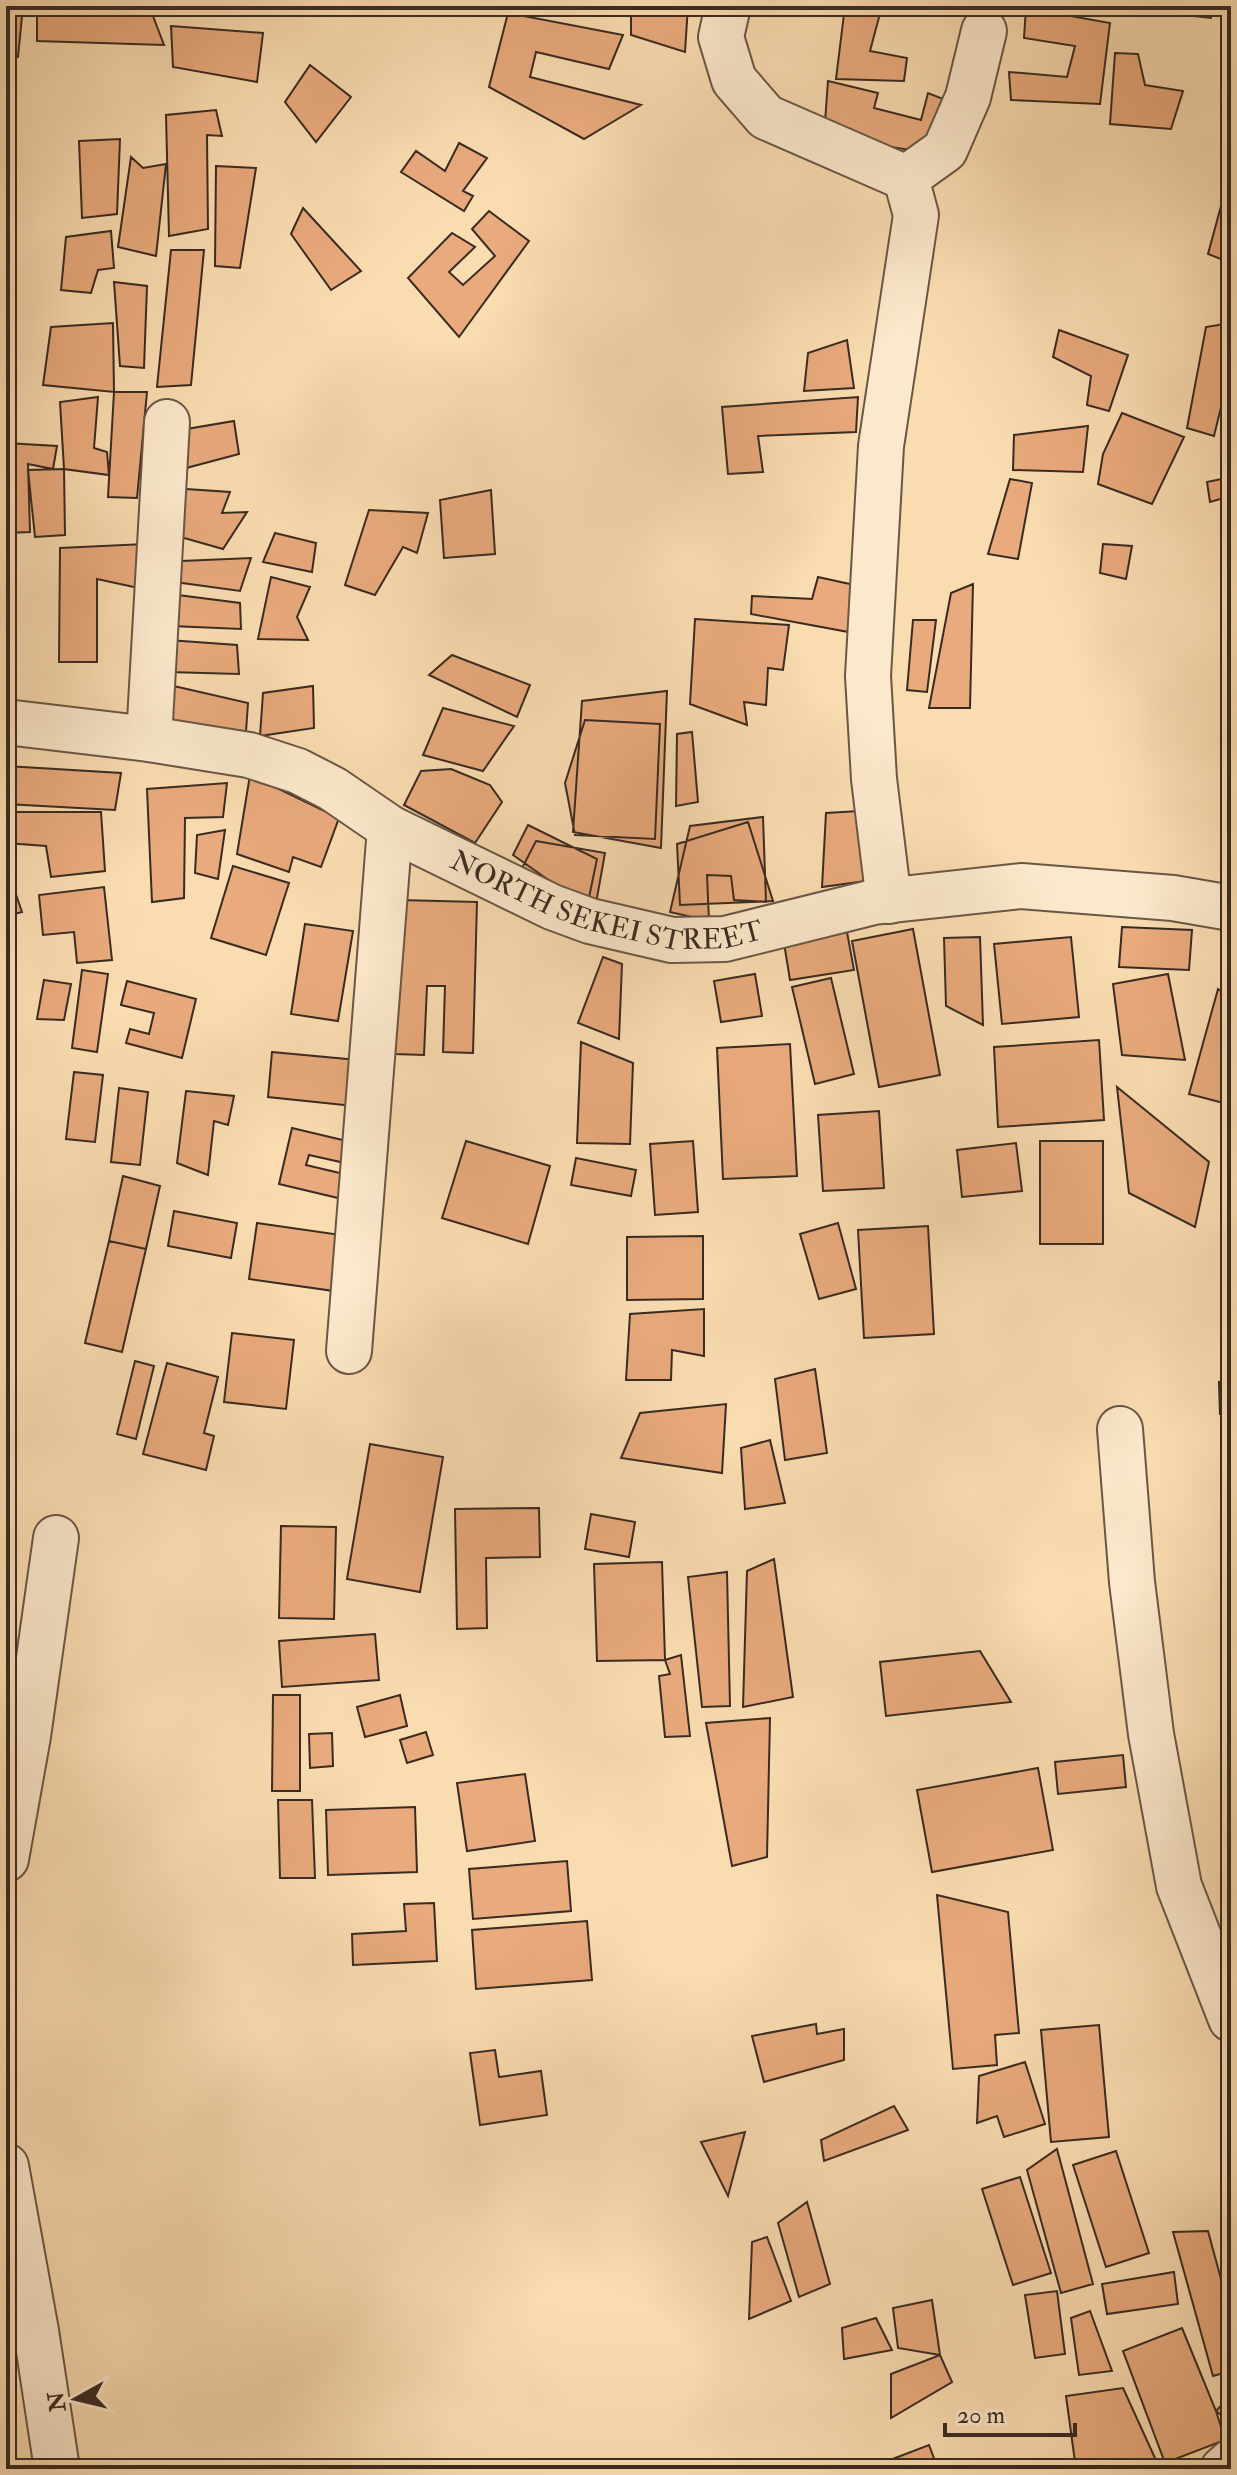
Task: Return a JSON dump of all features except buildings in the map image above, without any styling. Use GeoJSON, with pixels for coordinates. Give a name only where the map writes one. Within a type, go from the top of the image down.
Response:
{"type":"FeatureCollection","features":[{"type":"Feature","properties":{"kind":"street"},"geometry":{"type":"LineString","coordinates":[[728,6],[721,37],[734,80],[766,117],[906,178]]}},
{"type":"Feature","properties":{"kind":"street"},"geometry":{"type":"LineString","coordinates":[[906,178],[945,150],[968,97],[984,31]]}},
{"type":"Feature","properties":{"kind":"street"},"geometry":{"type":"LineString","coordinates":[[889,901],[874,779],[868,676],[881,446],[916,215],[906,178]]}},
{"type":"Feature","properties":{"kind":"street"},"geometry":{"type":"LineString","coordinates":[[149,739],[167,422]]}},
{"type":"Feature","properties":{"kind":"street","name":"NORTH SEKEI STREET"},"geometry":{"type":"LineString","coordinates":[[6,722],[249,755],[298,771],[333,789],[390,828],[552,907],[603,924],[672,940],[725,939],[874,902],[1021,886],[1173,898],[1231,908]]}},
{"type":"Feature","properties":{"kind":"street"},"geometry":{"type":"LineString","coordinates":[[349,1351],[390,828]]}},
{"type":"Feature","properties":{"kind":"street"},"geometry":{"type":"LineString","coordinates":[[1120,1429],[1132,1582],[1149,1718],[1179,1886],[1231,2019]]}},
{"type":"Feature","properties":{"kind":"street"},"geometry":{"type":"LineString","coordinates":[[6,1859],[28,1736],[56,1538]]}},
{"type":"Feature","properties":{"kind":"street"},"geometry":{"type":"LineString","coordinates":[[6,2166],[57,2469]]}},
{"type":"Feature","properties":{"kind":"street"},"geometry":{"type":"LineString","coordinates":[[1223,2469],[1231,2462]]}}]}
